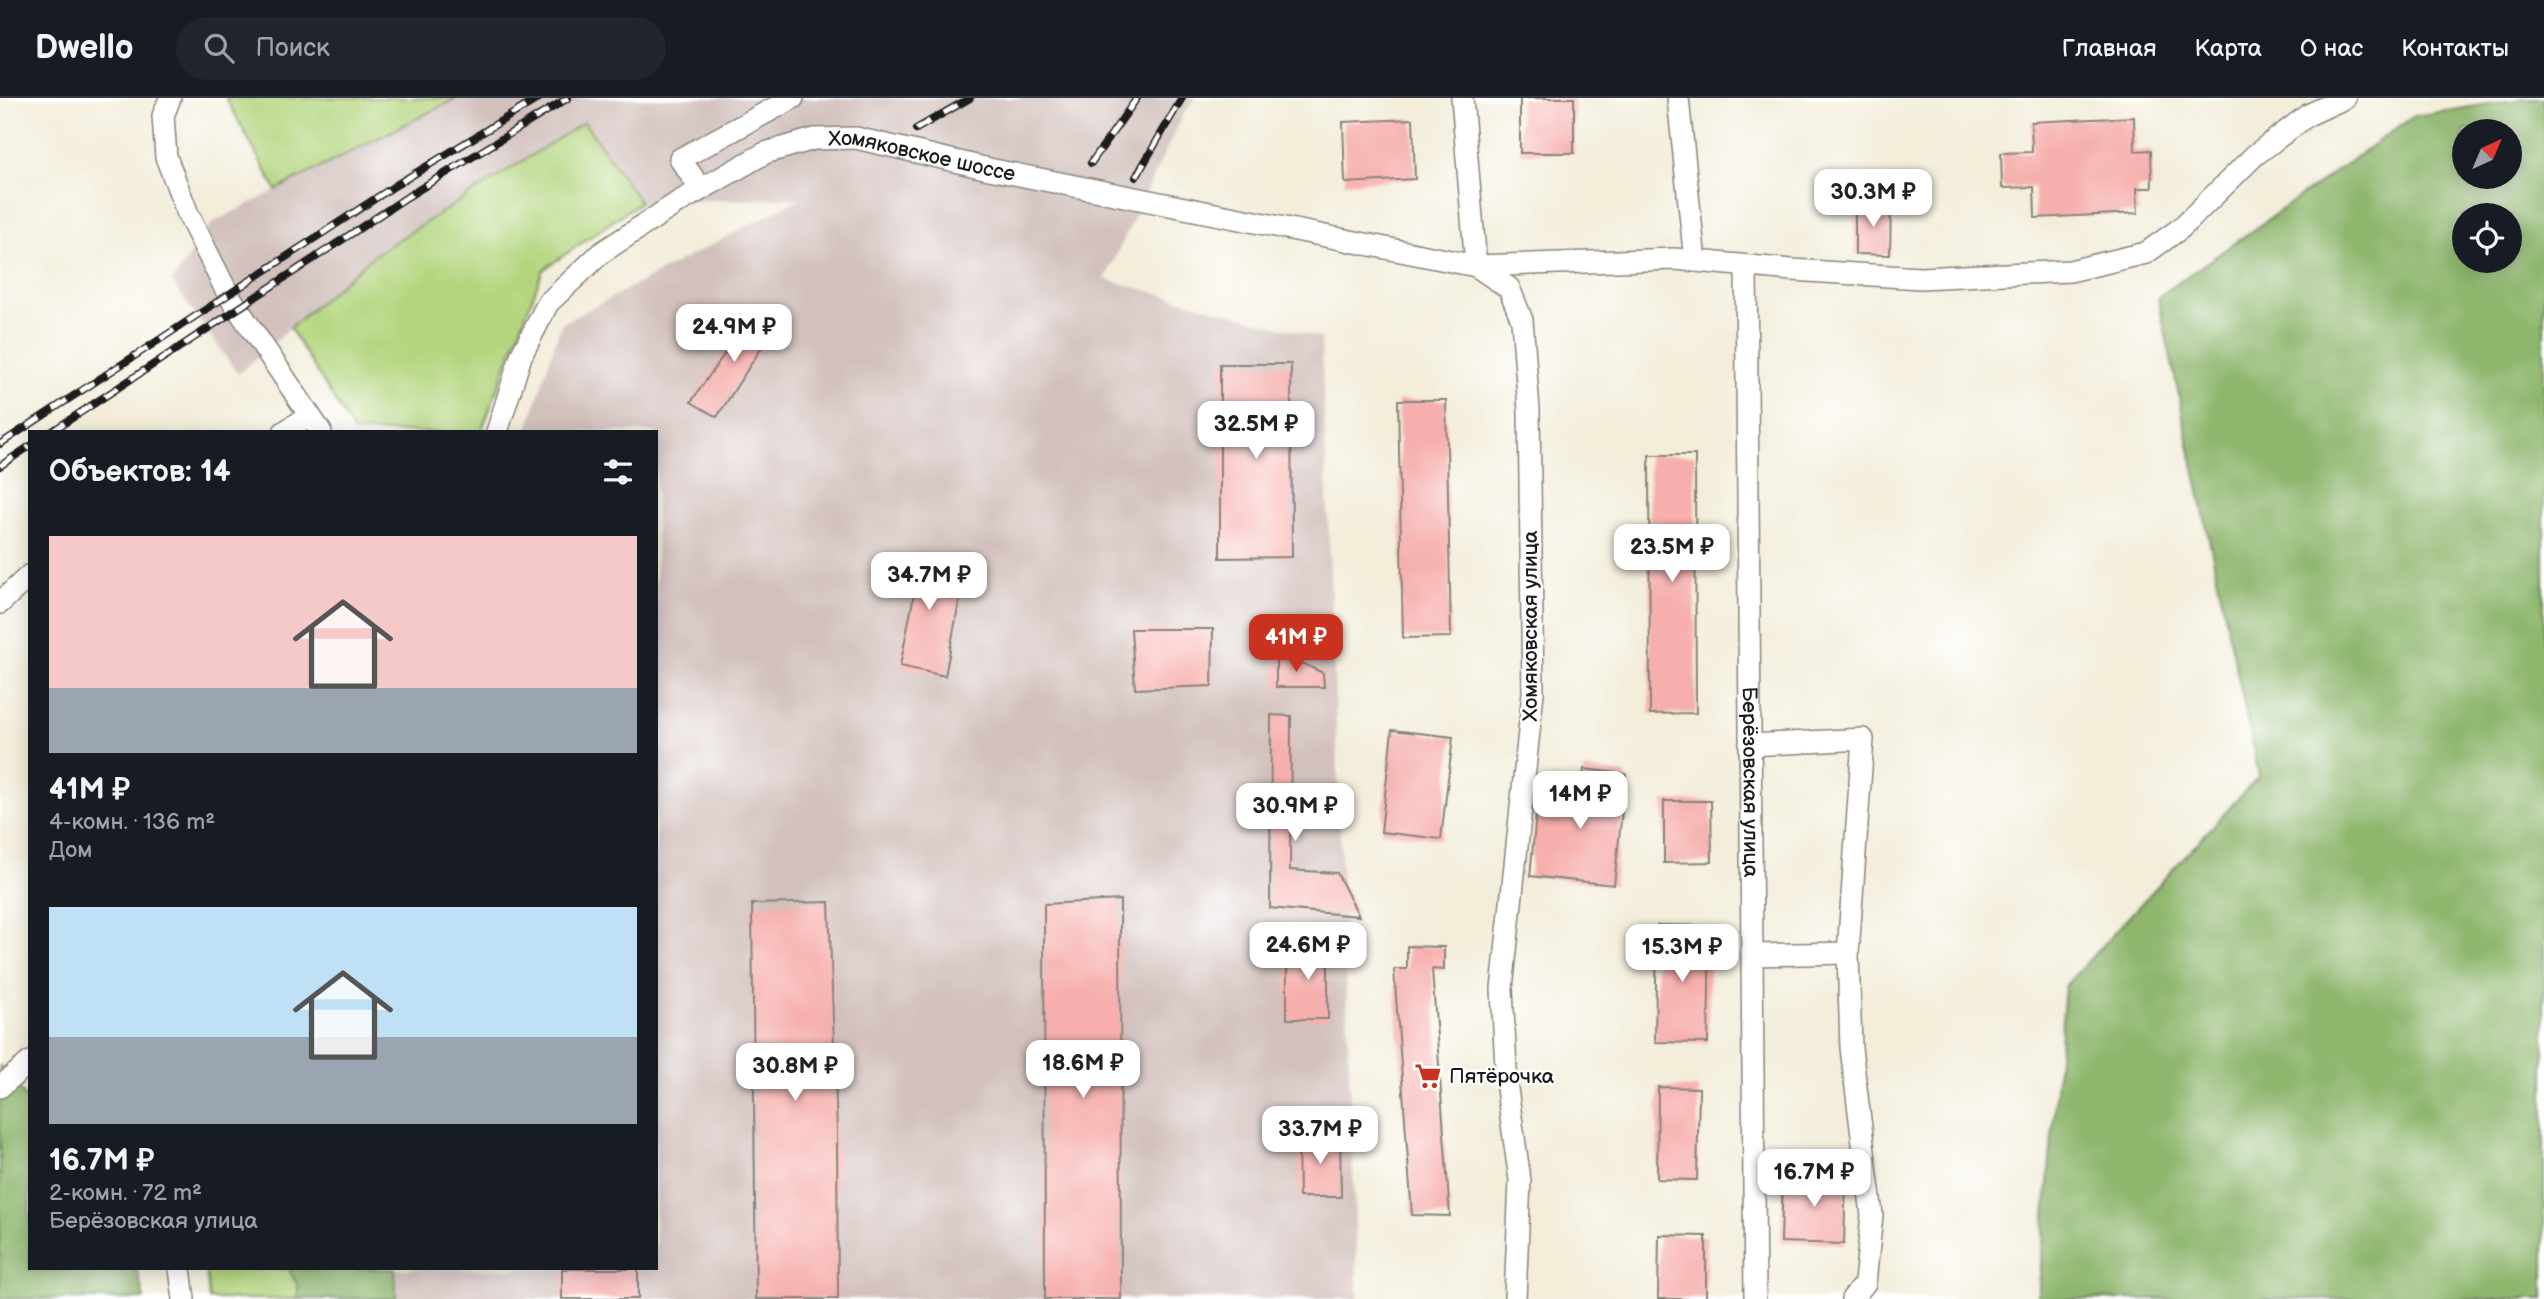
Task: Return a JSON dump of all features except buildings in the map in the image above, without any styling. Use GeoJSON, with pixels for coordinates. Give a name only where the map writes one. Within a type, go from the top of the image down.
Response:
{"type":"FeatureCollection","features":[{"type":"Feature","properties":{"kind":"street"},"geometry":{"type":"LineString","coordinates":[[170,98],[163,116],[166,157],[188,214],[228,294],[316,424],[292,430]]}},
{"type":"Feature","properties":{"kind":"street"},"geometry":{"type":"LineString","coordinates":[[702,189],[681,159],[793,98]]}},
{"type":"Feature","properties":{"kind":"street"},"geometry":{"type":"LineString","coordinates":[[1462,98],[1476,265],[1675,259],[1920,278],[2070,271],[2146,253],[2181,228],[2255,155],[2308,115],[2344,98]]}},
{"type":"Feature","properties":{"kind":"street"},"geometry":{"type":"LineString","coordinates":[[1678,98],[1695,261]]}},
{"type":"Feature","properties":{"kind":"street","name":"Хомяковское шоссе"},"geometry":{"type":"LineString","coordinates":[[498,430],[521,356],[548,303],[601,253],[765,153],[814,139],[856,138],[989,169],[1476,265]]}},
{"type":"Feature","properties":{"kind":"street","name":"Хомяковская улица"},"geometry":{"type":"LineString","coordinates":[[1476,265],[1509,288],[1522,320],[1529,410],[1533,693],[1502,989],[1507,1089],[1520,1180],[1515,1299]]}},
{"type":"Feature","properties":{"kind":"street","name":"Берёзовская улица"},"geometry":{"type":"LineString","coordinates":[[1746,266],[1758,1297]]}},
{"type":"Feature","properties":{"kind":"street"},"geometry":{"type":"LineString","coordinates":[[0,603],[28,577]]}},
{"type":"Feature","properties":{"kind":"street"},"geometry":{"type":"LineString","coordinates":[[1750,745],[1863,739],[1848,953],[1851,1048],[1872,1215],[1865,1283],[1852,1299]]}},
{"type":"Feature","properties":{"kind":"street"},"geometry":{"type":"LineString","coordinates":[[1752,955],[1848,953]]}},
{"type":"Feature","properties":{"kind":"street"},"geometry":{"type":"LineString","coordinates":[[0,1087],[28,1064]]}},
{"type":"Feature","properties":{"kind":"street"},"geometry":{"type":"LineString","coordinates":[[180,1270],[184,1299]]}},
{"type":"Feature","properties":{"kind":"shaded area"},"geometry":{"type":"Polygon","coordinates":[[[457,98],[1195,98],[1183,114],[1105,279],[1321,338],[1358,1299],[396,1299],[395,1270],[658,1270],[658,430],[528,430],[561,324],[800,198],[640,202],[583,123],[373,256],[238,374],[172,282],[212,223],[457,98]]]}},
{"type":"Feature","properties":{"kind":"green space"},"geometry":{"type":"Polygon","coordinates":[[[226,98],[457,98],[276,190],[226,98]]]}},
{"type":"Feature","properties":{"kind":"green space"},"geometry":{"type":"Polygon","coordinates":[[[2527,98],[2544,98],[2544,1299],[2038,1299],[2065,986],[2259,776],[2158,297],[2414,116],[2527,98]]]}},
{"type":"Feature","properties":{"kind":"green space"},"geometry":{"type":"Polygon","coordinates":[[[584,122],[640,202],[543,270],[482,430],[353,430],[290,328],[373,256],[584,122]]]}},
{"type":"Feature","properties":{"kind":"green space"},"geometry":{"type":"Polygon","coordinates":[[[0,1066],[28,1100],[28,1270],[137,1270],[144,1299],[0,1299],[0,1066]]]}},
{"type":"Feature","properties":{"kind":"green space"},"geometry":{"type":"Polygon","coordinates":[[[206,1270],[290,1270],[298,1286],[298,1299],[209,1299],[206,1270]]]}},
{"type":"Feature","properties":{"kind":"green space"},"geometry":{"type":"Polygon","coordinates":[[[290,1270],[395,1270],[396,1299],[298,1299],[298,1286],[290,1270]]]}},
{"type":"Feature","properties":{"kind":"railway"},"geometry":{"type":"LineString","coordinates":[[0,444],[396,185],[539,98]]}},
{"type":"Feature","properties":{"kind":"railway"},"geometry":{"type":"LineString","coordinates":[[54,430],[407,197],[568,98]]}},
{"type":"Feature","properties":{"kind":"railway"},"geometry":{"type":"LineString","coordinates":[[916,129],[970,98]]}},
{"type":"Feature","properties":{"kind":"railway"},"geometry":{"type":"LineString","coordinates":[[1091,163],[1137,98]]}},
{"type":"Feature","properties":{"kind":"railway"},"geometry":{"type":"LineString","coordinates":[[1136,177],[1182,98]]}},
{"type":"Feature","properties":{"kind":"railway"},"geometry":{"type":"LineString","coordinates":[[0,466],[28,447]]}},
{"type":"Feature","properties":{"kind":"place","name":"Пятёрочка"},"geometry":{"type":"Point","coordinates":[1428,1076]}}]}
